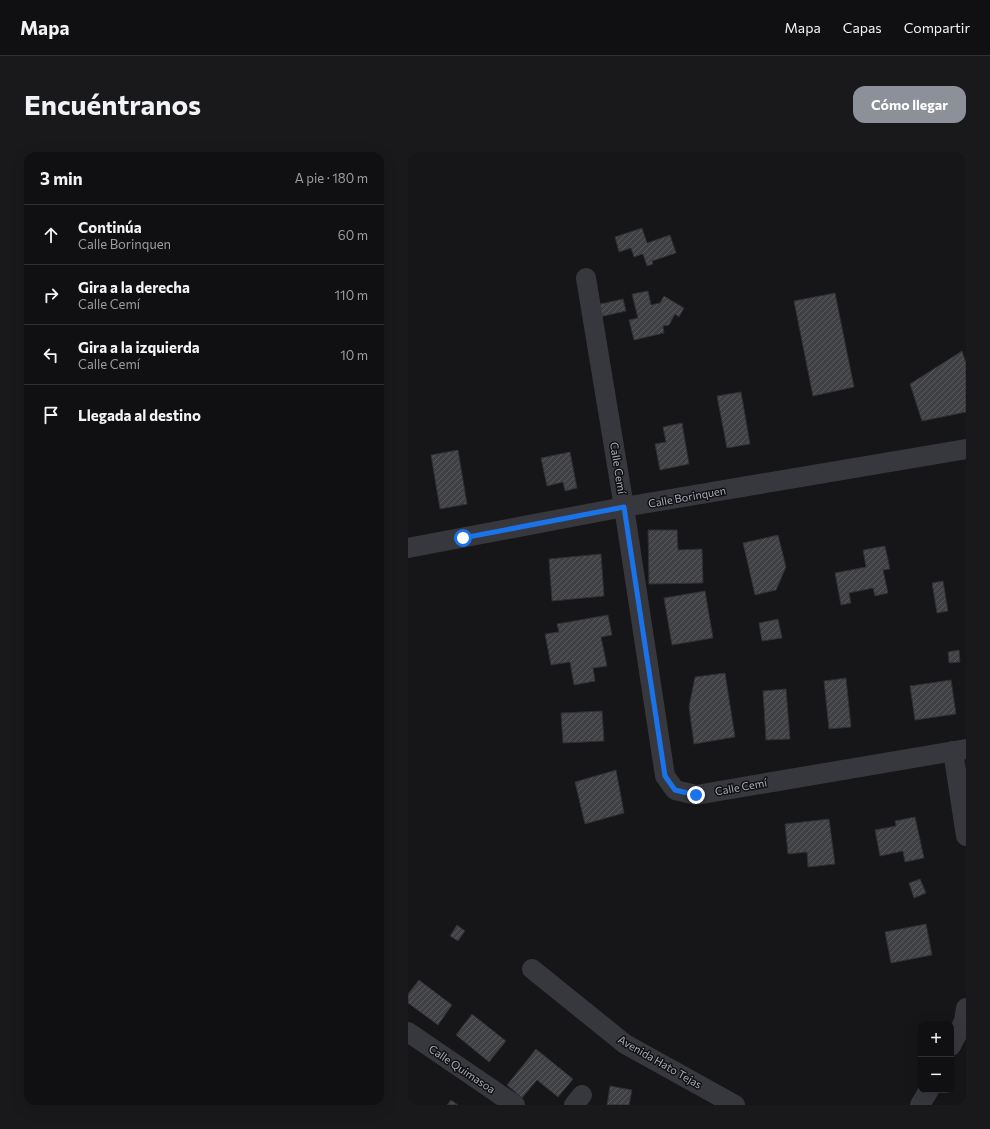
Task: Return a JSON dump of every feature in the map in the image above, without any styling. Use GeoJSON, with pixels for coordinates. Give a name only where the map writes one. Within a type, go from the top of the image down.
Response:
{"type":"FeatureCollection","features":[{"type":"Feature","properties":{"kind":"street","name":"Calle Cemí"},"geometry":{"type":"LineString","coordinates":[[586,278],[624,507],[665,776],[675,790],[696,795],[959,750]]}},
{"type":"Feature","properties":{"kind":"street","name":"Calle Borinquen"},"geometry":{"type":"LineString","coordinates":[[408,548],[624,507],[966,449]]}},
{"type":"Feature","properties":{"kind":"street"},"geometry":{"type":"LineString","coordinates":[[959,750],[966,836]]}},
{"type":"Feature","properties":{"kind":"street","name":"Avenida Hato Tejas"},"geometry":{"type":"LineString","coordinates":[[532,969],[625,1044],[735,1105]]}},
{"type":"Feature","properties":{"kind":"street"},"geometry":{"type":"LineString","coordinates":[[954,1040],[965,1017]]}},
{"type":"Feature","properties":{"kind":"street","name":"Calle Quimasoa"},"geometry":{"type":"LineString","coordinates":[[408,1032],[515,1105]]}},
{"type":"Feature","properties":{"kind":"street"},"geometry":{"type":"LineString","coordinates":[[920,1105],[928,1093]]}},
{"type":"Feature","properties":{"kind":"building"},"geometry":{"type":"Polygon","coordinates":[[[642,228],[647,243],[670,235],[676,253],[652,261],[653,264],[647,266],[643,254],[634,257],[631,248],[619,252],[615,237],[642,228]]]}},
{"type":"Feature","properties":{"kind":"building"},"geometry":{"type":"Polygon","coordinates":[[[648,291],[651,305],[660,303],[664,296],[684,308],[679,317],[675,314],[669,325],[663,326],[664,333],[634,340],[629,320],[638,318],[632,294],[648,291]]]}},
{"type":"Feature","properties":{"kind":"building"},"geometry":{"type":"Polygon","coordinates":[[[835,293],[854,387],[813,396],[794,301],[835,293]]]}},
{"type":"Feature","properties":{"kind":"building"},"geometry":{"type":"Polygon","coordinates":[[[623,299],[626,311],[599,317],[596,305],[623,299]]]}},
{"type":"Feature","properties":{"kind":"building"},"geometry":{"type":"Polygon","coordinates":[[[962,351],[966,363],[966,412],[922,421],[910,384],[962,351]]]}},
{"type":"Feature","properties":{"kind":"building"},"geometry":{"type":"Polygon","coordinates":[[[741,392],[750,444],[727,448],[717,396],[741,392]]]}},
{"type":"Feature","properties":{"kind":"building"},"geometry":{"type":"Polygon","coordinates":[[[682,423],[689,464],[660,470],[655,444],[666,442],[663,427],[682,423]]]}},
{"type":"Feature","properties":{"kind":"building"},"geometry":{"type":"Polygon","coordinates":[[[458,450],[467,504],[440,509],[431,455],[458,450]]]}},
{"type":"Feature","properties":{"kind":"building"},"geometry":{"type":"Polygon","coordinates":[[[570,452],[577,488],[565,491],[563,482],[547,486],[541,458],[570,452]]]}},
{"type":"Feature","properties":{"kind":"building"},"geometry":{"type":"Polygon","coordinates":[[[648,530],[677,530],[678,550],[702,549],[703,583],[649,584],[648,530]]]}},
{"type":"Feature","properties":{"kind":"building"},"geometry":{"type":"Polygon","coordinates":[[[778,535],[786,567],[776,590],[755,595],[743,543],[778,535]]]}},
{"type":"Feature","properties":{"kind":"building"},"geometry":{"type":"Polygon","coordinates":[[[885,546],[890,569],[883,570],[888,593],[875,596],[873,588],[849,593],[851,603],[841,605],[835,573],[866,567],[863,550],[885,546]]]}},
{"type":"Feature","properties":{"kind":"building"},"geometry":{"type":"Polygon","coordinates":[[[601,554],[604,596],[552,601],[549,559],[601,554]]]}},
{"type":"Feature","properties":{"kind":"building"},"geometry":{"type":"Polygon","coordinates":[[[943,581],[948,611],[937,613],[932,583],[943,581]]]}},
{"type":"Feature","properties":{"kind":"building"},"geometry":{"type":"Polygon","coordinates":[[[705,591],[713,638],[672,645],[664,598],[705,591]]]}},
{"type":"Feature","properties":{"kind":"building"},"geometry":{"type":"Polygon","coordinates":[[[608,615],[612,635],[601,637],[607,666],[593,668],[595,681],[574,685],[570,662],[551,665],[545,634],[559,632],[557,624],[608,615]]]}},
{"type":"Feature","properties":{"kind":"building"},"geometry":{"type":"Polygon","coordinates":[[[778,619],[782,638],[762,641],[759,623],[778,619]]]}},
{"type":"Feature","properties":{"kind":"building"},"geometry":{"type":"Polygon","coordinates":[[[959,650],[960,662],[949,663],[948,652],[959,650]]]}},
{"type":"Feature","properties":{"kind":"building"},"geometry":{"type":"Polygon","coordinates":[[[725,673],[735,737],[694,744],[689,707],[695,677],[725,673]]]}},
{"type":"Feature","properties":{"kind":"building"},"geometry":{"type":"Polygon","coordinates":[[[846,678],[851,727],[829,729],[824,681],[846,678]]]}},
{"type":"Feature","properties":{"kind":"building"},"geometry":{"type":"Polygon","coordinates":[[[951,680],[956,714],[915,720],[910,686],[951,680]]]}},
{"type":"Feature","properties":{"kind":"building"},"geometry":{"type":"Polygon","coordinates":[[[786,689],[790,739],[766,740],[763,691],[786,689]]]}},
{"type":"Feature","properties":{"kind":"building"},"geometry":{"type":"Polygon","coordinates":[[[602,711],[604,741],[563,743],[561,713],[602,711]]]}},
{"type":"Feature","properties":{"kind":"building"},"geometry":{"type":"Polygon","coordinates":[[[616,770],[624,813],[585,824],[575,782],[616,770]]]}},
{"type":"Feature","properties":{"kind":"building"},"geometry":{"type":"Polygon","coordinates":[[[915,817],[924,858],[905,862],[903,851],[880,856],[875,830],[896,826],[895,821],[915,817]]]}},
{"type":"Feature","properties":{"kind":"building"},"geometry":{"type":"Polygon","coordinates":[[[829,819],[835,864],[808,867],[807,852],[788,854],[785,824],[829,819]]]}},
{"type":"Feature","properties":{"kind":"building"},"geometry":{"type":"Polygon","coordinates":[[[920,879],[926,893],[914,898],[909,883],[920,879]]]}},
{"type":"Feature","properties":{"kind":"building"},"geometry":{"type":"Polygon","coordinates":[[[926,924],[932,955],[891,963],[885,932],[926,924]]]}},
{"type":"Feature","properties":{"kind":"building"},"geometry":{"type":"Polygon","coordinates":[[[457,925],[465,931],[458,941],[450,936],[457,925]]]}},
{"type":"Feature","properties":{"kind":"building"},"geometry":{"type":"Polygon","coordinates":[[[419,980],[452,1005],[438,1025],[408,1003],[408,994],[419,980]]]}},
{"type":"Feature","properties":{"kind":"building"},"geometry":{"type":"Polygon","coordinates":[[[472,1014],[506,1041],[489,1062],[456,1035],[472,1014]]]}},
{"type":"Feature","properties":{"kind":"building"},"geometry":{"type":"Polygon","coordinates":[[[536,1049],[573,1079],[558,1097],[537,1080],[522,1098],[507,1085],[536,1049]]]}},
{"type":"Feature","properties":{"kind":"building"},"geometry":{"type":"Polygon","coordinates":[[[610,1086],[632,1090],[629,1105],[607,1105],[610,1086]]]}},
{"type":"Feature","properties":{"kind":"building"},"geometry":{"type":"Polygon","coordinates":[[[451,1100],[458,1105],[447,1105],[451,1100]]]}},
{"type":"Feature","properties":{"kind":"route"},"geometry":{"type":"LineString","coordinates":[[463,538],[624,507],[665,776],[675,790],[696,795]]}}]}
